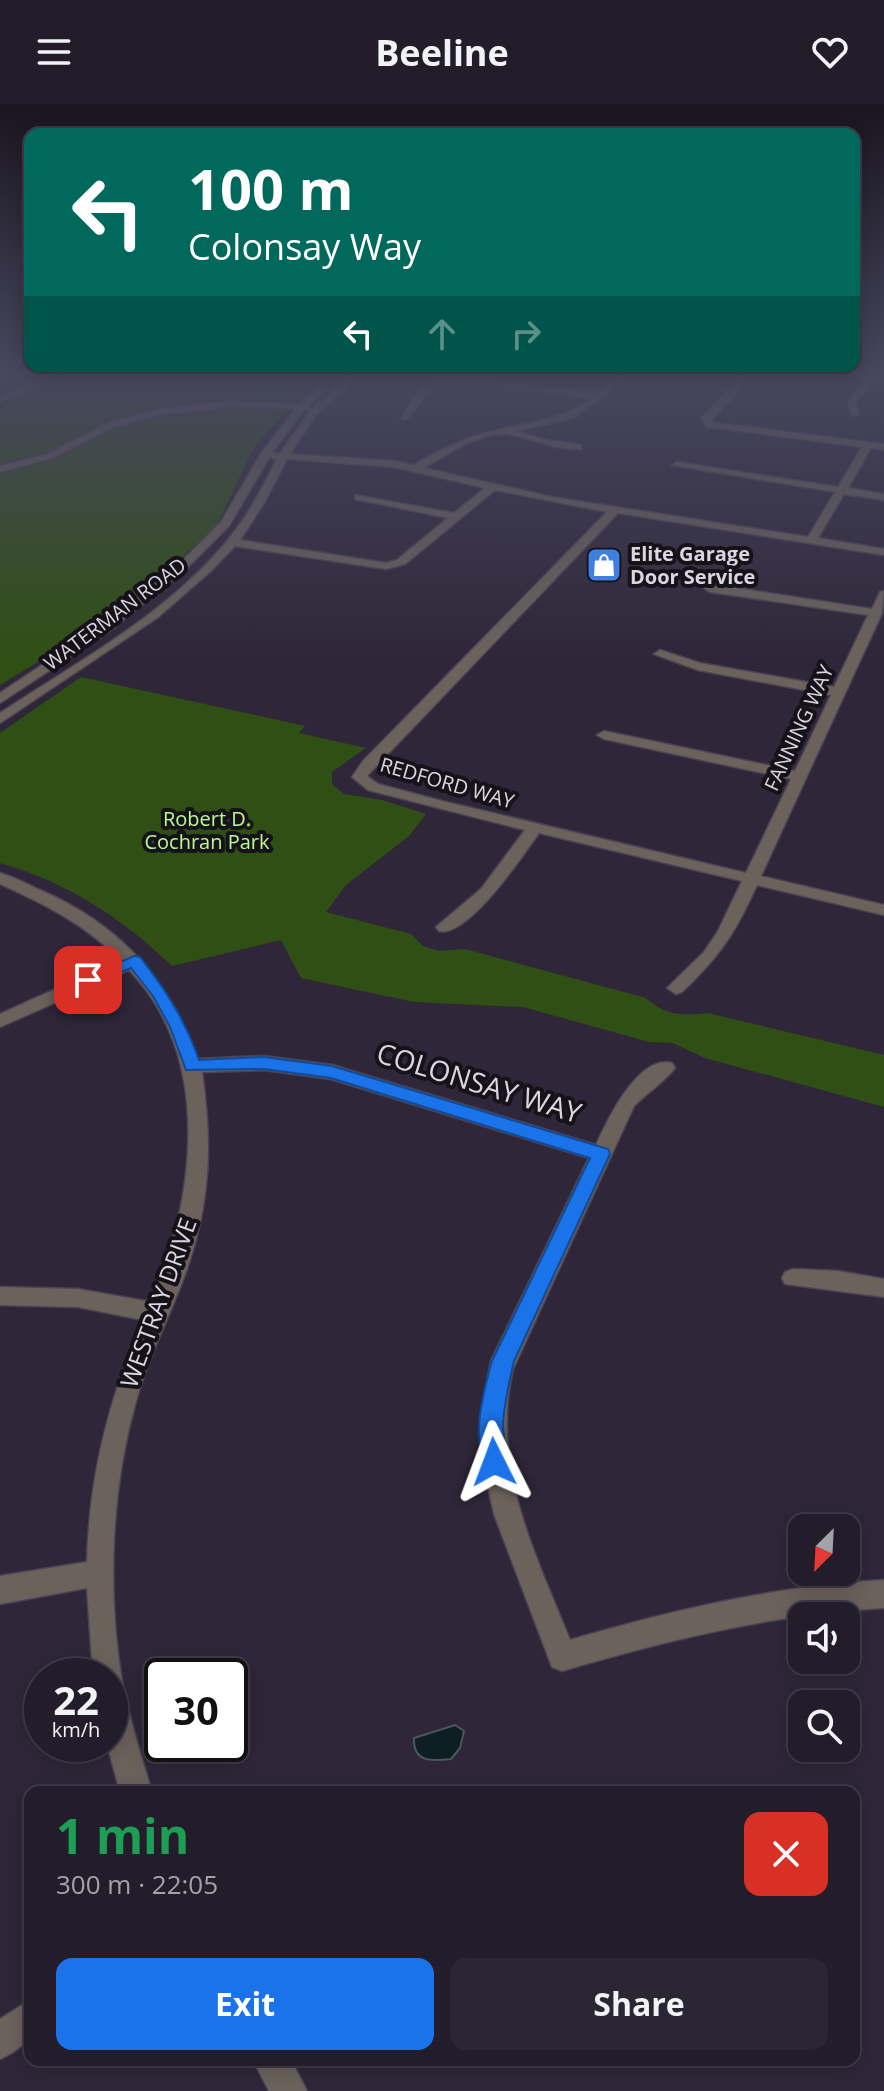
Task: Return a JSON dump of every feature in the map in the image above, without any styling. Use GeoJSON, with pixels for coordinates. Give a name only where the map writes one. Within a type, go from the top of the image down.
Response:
{"type":"FeatureCollection","features":[{"type":"Feature","properties":{"kind":"street","name":"WATERMAN ROAD"},"geometry":{"type":"LineString","coordinates":[[0,699],[104,629],[180,569],[225,524],[257,469]]}},
{"type":"Feature","properties":{"kind":"street","name":"WATERMAN ROAD"},"geometry":{"type":"LineString","coordinates":[[0,719],[192,582],[232,542],[261,501],[278,469]]}},
{"type":"Feature","properties":{"kind":"street"},"geometry":{"type":"LineString","coordinates":[[419,469],[492,487],[615,510],[884,552]]}},
{"type":"Feature","properties":{"kind":"street"},"geometry":{"type":"LineString","coordinates":[[701,469],[884,497]]}},
{"type":"Feature","properties":{"kind":"street"},"geometry":{"type":"LineString","coordinates":[[812,540],[855,469]]}},
{"type":"Feature","properties":{"kind":"street"},"geometry":{"type":"LineString","coordinates":[[232,542],[386,566],[401,562],[492,487]]}},
{"type":"Feature","properties":{"kind":"street"},"geometry":{"type":"LineString","coordinates":[[359,497],[454,516]]}},
{"type":"Feature","properties":{"kind":"street","name":"REDFORD WAY"},"geometry":{"type":"LineString","coordinates":[[615,510],[368,764],[359,777],[373,787],[884,910]]}},
{"type":"Feature","properties":{"kind":"street"},"geometry":{"type":"LineString","coordinates":[[710,588],[876,613]]}},
{"type":"Feature","properties":{"kind":"street","name":"FANNING WAY"},"geometry":{"type":"LineString","coordinates":[[676,988],[710,956],[727,931],[884,595]]}},
{"type":"Feature","properties":{"kind":"street"},"geometry":{"type":"LineString","coordinates":[[660,654],[698,666],[838,692]]}},
{"type":"Feature","properties":{"kind":"street"},"geometry":{"type":"LineString","coordinates":[[604,735],[799,776]]}},
{"type":"Feature","properties":{"kind":"street"},"geometry":{"type":"LineString","coordinates":[[445,927],[487,893],[535,828]]}},
{"type":"Feature","properties":{"kind":"street","name":"WESTRAY DRIVE"},"geometry":{"type":"LineString","coordinates":[[0,878],[52,900],[86,920],[134,961],[160,994],[179,1027],[193,1066],[200,1104],[201,1148],[196,1196],[182,1251],[136,1362],[117,1422],[103,1499],[99,1573],[106,1658]]}},
{"type":"Feature","properties":{"kind":"street"},"geometry":{"type":"LineString","coordinates":[[0,1021],[134,961]]}},
{"type":"Feature","properties":{"kind":"street","name":"COLONSAY WAY"},"geometry":{"type":"LineString","coordinates":[[193,1066],[264,1063],[332,1072],[601,1154],[503,1361],[495,1392],[492,1426],[494,1462],[503,1499],[562,1657],[684,1621],[780,1603],[884,1594]]}},
{"type":"Feature","properties":{"kind":"street"},"geometry":{"type":"LineString","coordinates":[[601,1154],[626,1103],[644,1083],[665,1068]]}},
{"type":"Feature","properties":{"kind":"street"},"geometry":{"type":"LineString","coordinates":[[793,1278],[838,1280],[884,1288]]}},
{"type":"Feature","properties":{"kind":"street"},"geometry":{"type":"LineString","coordinates":[[0,1296],[78,1298],[157,1313]]}},
{"type":"Feature","properties":{"kind":"street"},"geometry":{"type":"LineString","coordinates":[[0,1590],[99,1573]]}},
{"type":"Feature","properties":{"kind":"street"},"geometry":{"type":"LineString","coordinates":[[127,1762],[134,1786]]}},
{"type":"Feature","properties":{"kind":"street"},"geometry":{"type":"LineString","coordinates":[[0,2041],[24,2022]]}},
{"type":"Feature","properties":{"kind":"street"},"geometry":{"type":"LineString","coordinates":[[274,2066],[289,2091]]}},
{"type":"Feature","properties":{"kind":"green space"},"geometry":{"type":"Polygon","coordinates":[[[0,469],[244,469],[216,527],[119,613],[0,685],[0,469]]]}},
{"type":"Feature","properties":{"kind":"green space","name":"Robert D. Cochran Park"},"geometry":{"type":"Polygon","coordinates":[[[81,677],[305,726],[299,733],[366,748],[332,772],[332,784],[344,794],[382,800],[426,814],[409,836],[346,885],[326,912],[411,934],[423,946],[439,951],[465,949],[646,998],[660,1008],[675,1013],[708,1013],[884,1055],[884,1107],[705,1058],[673,1043],[649,1042],[523,1007],[414,1002],[301,978],[281,940],[172,966],[113,917],[71,891],[0,863],[0,733],[81,677]]]}},
{"type":"Feature","properties":{"kind":"shaded area"},"geometry":{"type":"Polygon","coordinates":[[[455,1725],[464,1731],[460,1748],[451,1759],[431,1760],[420,1756],[414,1738],[455,1725]]]}},
{"type":"Feature","properties":{"kind":"place","name":"Elite Garage Door Service"},"geometry":{"type":"Point","coordinates":[604,565]}},
{"type":"Feature","properties":{"kind":"route"},"geometry":{"type":"LineString","coordinates":[[88,980],[134,961],[160,994],[179,1027],[193,1066],[264,1063],[299,1065],[332,1072],[601,1154],[503,1361],[495,1392],[492,1426],[494,1462]]}}]}
